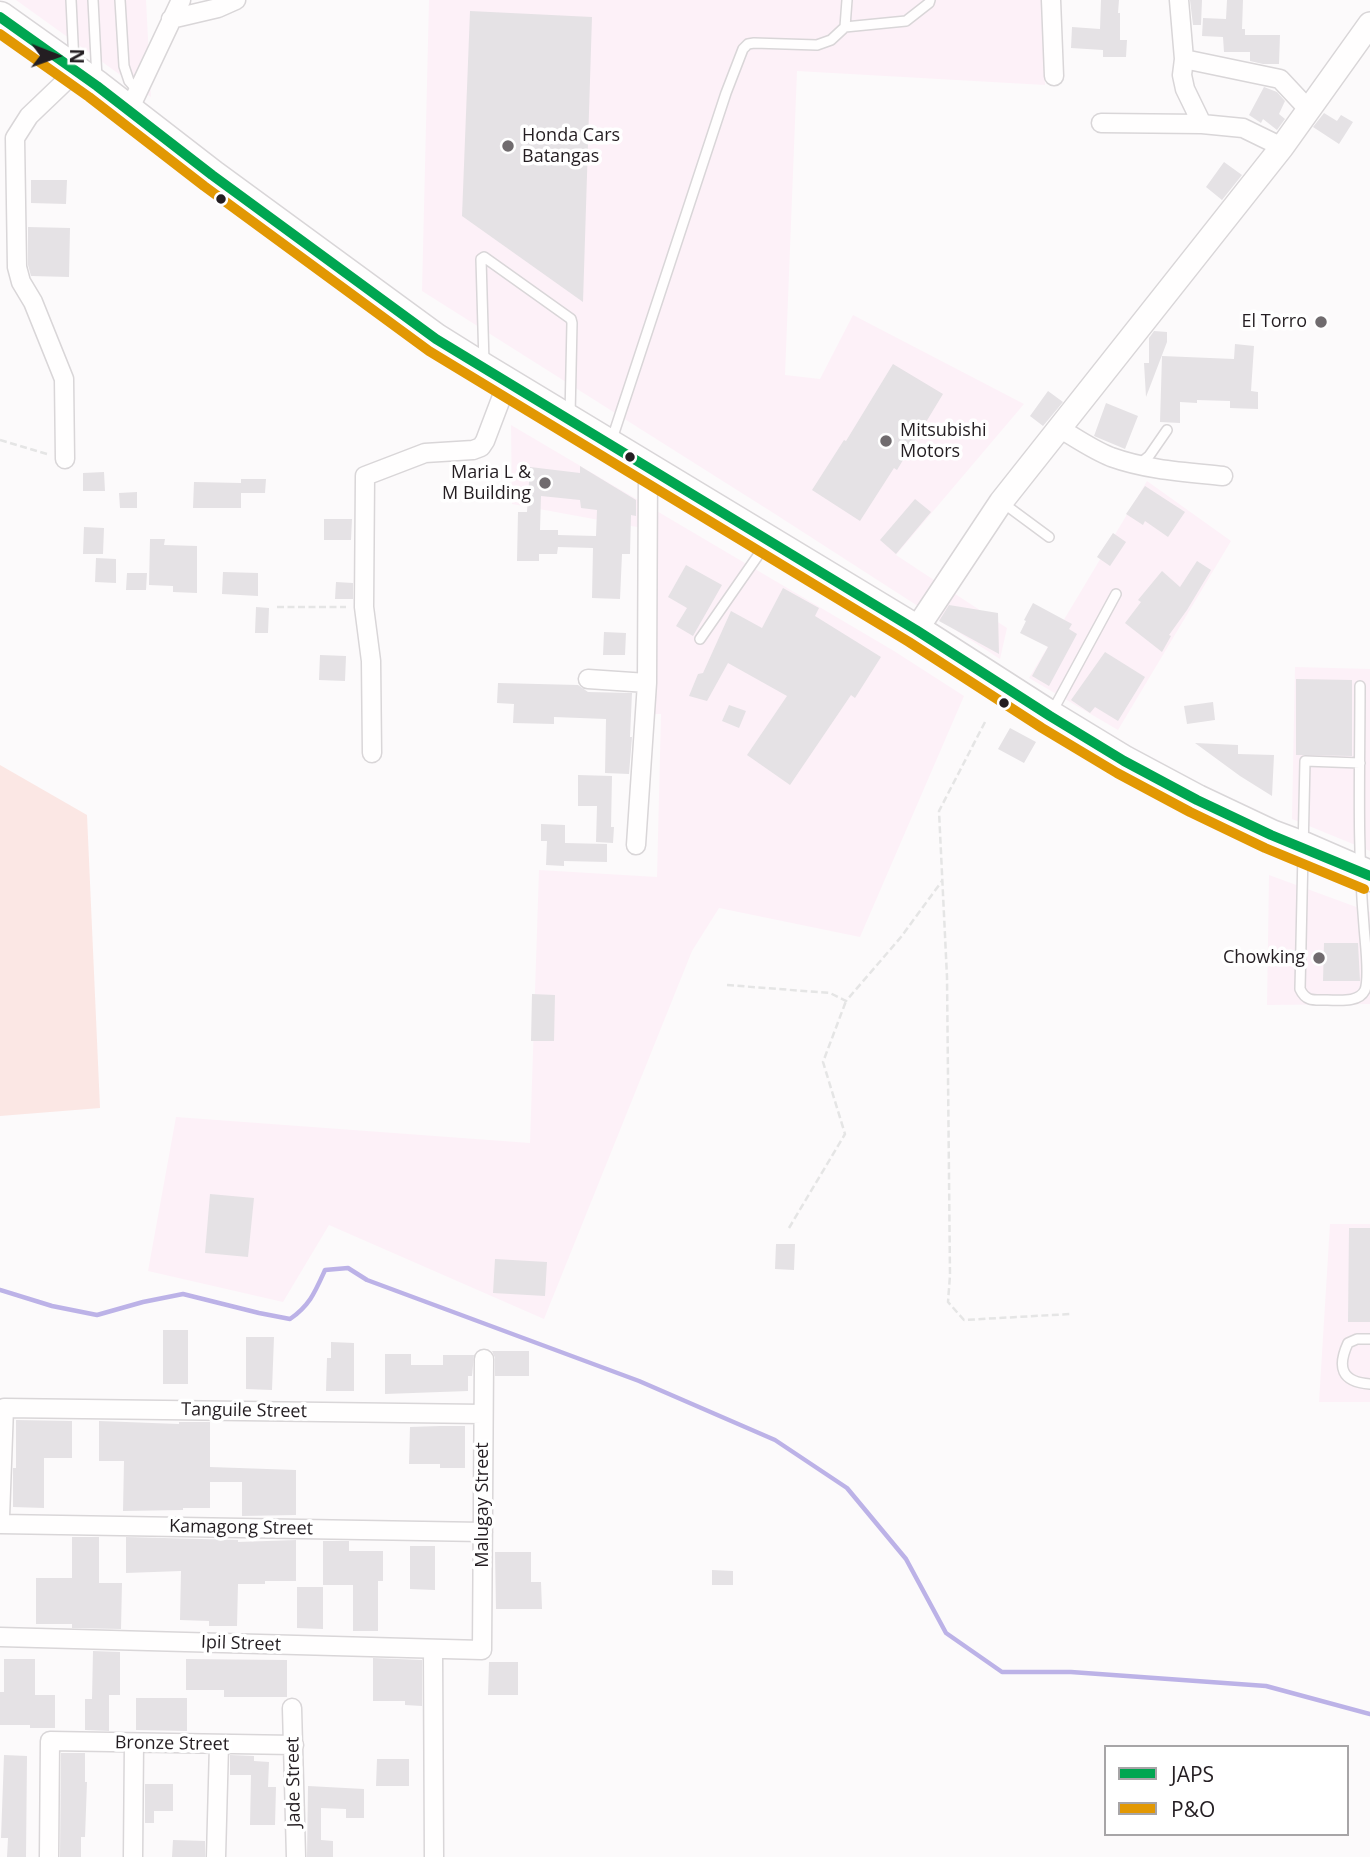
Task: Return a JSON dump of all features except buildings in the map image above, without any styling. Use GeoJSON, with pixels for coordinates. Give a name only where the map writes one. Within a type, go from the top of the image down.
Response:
{"type":"FeatureCollection","features":[{"type":"Feature","properties":{"kind":"highway"},"geometry":{"type":"LineString","coordinates":[[0,17],[86,79],[133,100],[212,175],[436,339],[916,630],[1124,761],[1271,835],[1365,873]]}},
{"type":"Feature","properties":{"kind":"street"},"geometry":{"type":"LineString","coordinates":[[133,100],[181,0]]}},
{"type":"Feature","properties":{"kind":"street"},"geometry":{"type":"LineString","coordinates":[[171,19],[218,8],[236,0]]}},
{"type":"Feature","properties":{"kind":"street"},"geometry":{"type":"LineString","coordinates":[[1051,0],[1054,76]]}},
{"type":"Feature","properties":{"kind":"street"},"geometry":{"type":"LineString","coordinates":[[1179,0],[1184,59],[1182,75],[1185,89],[1202,124]]}},
{"type":"Feature","properties":{"kind":"street"},"geometry":{"type":"LineString","coordinates":[[916,630],[1001,502],[1282,147],[1370,24]]}},
{"type":"Feature","properties":{"kind":"street"},"geometry":{"type":"LineString","coordinates":[[1184,59],[1280,79],[1309,110]]}},
{"type":"Feature","properties":{"kind":"street"},"geometry":{"type":"LineString","coordinates":[[65,459],[64,379],[33,302],[21,282],[17,267],[15,138],[29,116],[86,79]]}},
{"type":"Feature","properties":{"kind":"street"},"geometry":{"type":"LineString","coordinates":[[1101,123],[1202,124],[1243,128],[1282,147]]}},
{"type":"Feature","properties":{"kind":"street"},"geometry":{"type":"LineString","coordinates":[[372,753],[371,661],[364,607],[365,476],[425,453],[473,450],[481,447],[485,441],[496,376]]}},
{"type":"Feature","properties":{"kind":"street"},"geometry":{"type":"LineString","coordinates":[[1059,428],[1109,457],[1165,471],[1223,476]]}},
{"type":"Feature","properties":{"kind":"street"},"geometry":{"type":"LineString","coordinates":[[636,845],[647,683],[648,467]]}},
{"type":"Feature","properties":{"kind":"street"},"geometry":{"type":"LineString","coordinates":[[588,679],[647,683]]}},
{"type":"Feature","properties":{"kind":"street","name":"Malugay Street"},"geometry":{"type":"LineString","coordinates":[[482,1650],[484,1359]]}},
{"type":"Feature","properties":{"kind":"street","name":"Tanguile Street"},"geometry":{"type":"LineString","coordinates":[[0,1517],[4,1408],[484,1414]]}},
{"type":"Feature","properties":{"kind":"street","name":"Kamagong Street"},"geometry":{"type":"LineString","coordinates":[[0,1524],[483,1532]]}},
{"type":"Feature","properties":{"kind":"street","name":"Ipil Street"},"geometry":{"type":"LineString","coordinates":[[0,1637],[482,1650]]}},
{"type":"Feature","properties":{"kind":"street"},"geometry":{"type":"LineString","coordinates":[[433,1650],[434,1857]]}},
{"type":"Feature","properties":{"kind":"street","name":"Jade Street"},"geometry":{"type":"LineString","coordinates":[[292,1708],[296,1857]]}},
{"type":"Feature","properties":{"kind":"street","name":"Bronze Street"},"geometry":{"type":"LineString","coordinates":[[49,1857],[50,1741],[294,1745]]}},
{"type":"Feature","properties":{"kind":"street"},"geometry":{"type":"LineString","coordinates":[[133,1857],[134,1743]]}},
{"type":"Feature","properties":{"kind":"street"},"geometry":{"type":"LineString","coordinates":[[216,1857],[219,1745]]}},
{"type":"Feature","properties":{"kind":"lane"},"geometry":{"type":"LineString","coordinates":[[71,0],[86,79]]}},
{"type":"Feature","properties":{"kind":"lane"},"geometry":{"type":"LineString","coordinates":[[86,79],[93,0]]}},
{"type":"Feature","properties":{"kind":"lane"},"geometry":{"type":"LineString","coordinates":[[120,0],[126,74],[133,100]]}},
{"type":"Feature","properties":{"kind":"lane"},"geometry":{"type":"LineString","coordinates":[[845,27],[847,0]]}},
{"type":"Feature","properties":{"kind":"lane"},"geometry":{"type":"LineString","coordinates":[[610,446],[726,93],[743,49],[754,43],[817,45],[831,40],[845,27],[906,21],[930,0]]}},
{"type":"Feature","properties":{"kind":"lane"},"geometry":{"type":"LineString","coordinates":[[496,376],[481,259],[484,257],[570,319],[570,421]]}},
{"type":"Feature","properties":{"kind":"lane"},"geometry":{"type":"LineString","coordinates":[[1139,464],[1149,456],[1167,430]]}},
{"type":"Feature","properties":{"kind":"lane"},"geometry":{"type":"LineString","coordinates":[[1001,502],[1049,537]]}},
{"type":"Feature","properties":{"kind":"lane"},"geometry":{"type":"LineString","coordinates":[[700,639],[769,540]]}},
{"type":"Feature","properties":{"kind":"lane"},"geometry":{"type":"LineString","coordinates":[[1050,716],[1116,594]]}},
{"type":"Feature","properties":{"kind":"lane"},"geometry":{"type":"LineString","coordinates":[[1360,685],[1366,988],[1361,996],[1352,999],[1309,1000],[1303,996],[1300,989],[1305,761],[1360,764]]}},
{"type":"Feature","properties":{"kind":"lane"},"geometry":{"type":"LineString","coordinates":[[1370,1339],[1357,1339],[1349,1343],[1342,1356],[1342,1370],[1348,1379],[1356,1383],[1370,1384]]}},
{"type":"Feature","properties":{"kind":"path"},"geometry":{"type":"LineString","coordinates":[[0,440],[65,459]]}},
{"type":"Feature","properties":{"kind":"path"},"geometry":{"type":"LineString","coordinates":[[277,607],[364,607]]}},
{"type":"Feature","properties":{"kind":"path"},"geometry":{"type":"LineString","coordinates":[[985,722],[939,811],[947,977],[950,1261],[948,1302],[964,1320],[1070,1314]]}},
{"type":"Feature","properties":{"kind":"path"},"geometry":{"type":"LineString","coordinates":[[789,1228],[845,1134],[823,1062],[846,1001],[901,937],[942,881]]}},
{"type":"Feature","properties":{"kind":"path"},"geometry":{"type":"LineString","coordinates":[[727,985],[830,993],[846,1001]]}},
{"type":"Feature","properties":{"kind":"shaded area"},"geometry":{"type":"Polygon","coordinates":[[[16,0],[146,0],[151,97],[16,0]]]}},
{"type":"Feature","properties":{"kind":"shaded area"},"geometry":{"type":"Polygon","coordinates":[[[429,0],[1043,0],[1045,85],[797,71],[785,375],[820,379],[853,315],[1024,404],[896,555],[1007,628],[1000,659],[422,291],[429,0]]]}},
{"type":"Feature","properties":{"kind":"shaded area"},"geometry":{"type":"Polygon","coordinates":[[[511,425],[894,651],[964,696],[860,937],[719,908],[692,951],[544,1319],[329,1225],[283,1302],[148,1271],[176,1117],[530,1143],[539,870],[657,877],[661,714],[649,714],[648,529],[512,504],[511,425]]]}},
{"type":"Feature","properties":{"kind":"shaded area"},"geometry":{"type":"Polygon","coordinates":[[[1147,481],[1231,541],[1118,730],[1029,678],[1147,481]]]}},
{"type":"Feature","properties":{"kind":"shaded area"},"geometry":{"type":"Polygon","coordinates":[[[1295,667],[1370,669],[1370,851],[1292,819],[1295,667]]]}},
{"type":"Feature","properties":{"kind":"shaded area"},"geometry":{"type":"Polygon","coordinates":[[[0,765],[87,815],[100,1108],[0,1116],[0,765]]]}},
{"type":"Feature","properties":{"kind":"shaded area","name":"Chowking"},"geometry":{"type":"Polygon","coordinates":[[[1269,875],[1370,912],[1370,1004],[1267,1005],[1269,875]]]}},
{"type":"Feature","properties":{"kind":"shaded area"},"geometry":{"type":"Polygon","coordinates":[[[1330,1224],[1370,1224],[1370,1402],[1319,1402],[1330,1224]]]}},
{"type":"Feature","properties":{"kind":"waterway"},"geometry":{"type":"LineString","coordinates":[[0,1290],[52,1306],[97,1315],[183,1294],[290,1319],[307,1303],[325,1270],[348,1268],[367,1280],[639,1381],[775,1440],[847,1488],[906,1559],[946,1633],[1002,1672],[1071,1672],[1266,1686],[1370,1714]]}},
{"type":"Feature","properties":{"kind":"transit line","name":"JAPS"},"geometry":{"type":"LineString","coordinates":[[0,17],[97,86],[212,175],[436,339],[916,630],[1124,761],[1271,835],[1370,876]]}},
{"type":"Feature","properties":{"kind":"transit line","name":"P&O"},"geometry":{"type":"LineString","coordinates":[[0,34],[89,97],[204,186],[429,351],[909,642],[1117,773],[1265,848],[1364,889]]}},
{"type":"Feature","properties":{"kind":"place","name":"Honda Cars Batangas"},"geometry":{"type":"Point","coordinates":[508,146]}},
{"type":"Feature","properties":{"kind":"place","name":"El Torro"},"geometry":{"type":"Point","coordinates":[1321,322]}},
{"type":"Feature","properties":{"kind":"place","name":"Mitsubishi Motors"},"geometry":{"type":"Point","coordinates":[886,441]}},
{"type":"Feature","properties":{"kind":"place","name":"Maria L & M Building"},"geometry":{"type":"Point","coordinates":[545,483]}},
{"type":"Feature","properties":{"kind":"place","name":"Chowking"},"geometry":{"type":"Point","coordinates":[1319,958]}}]}
